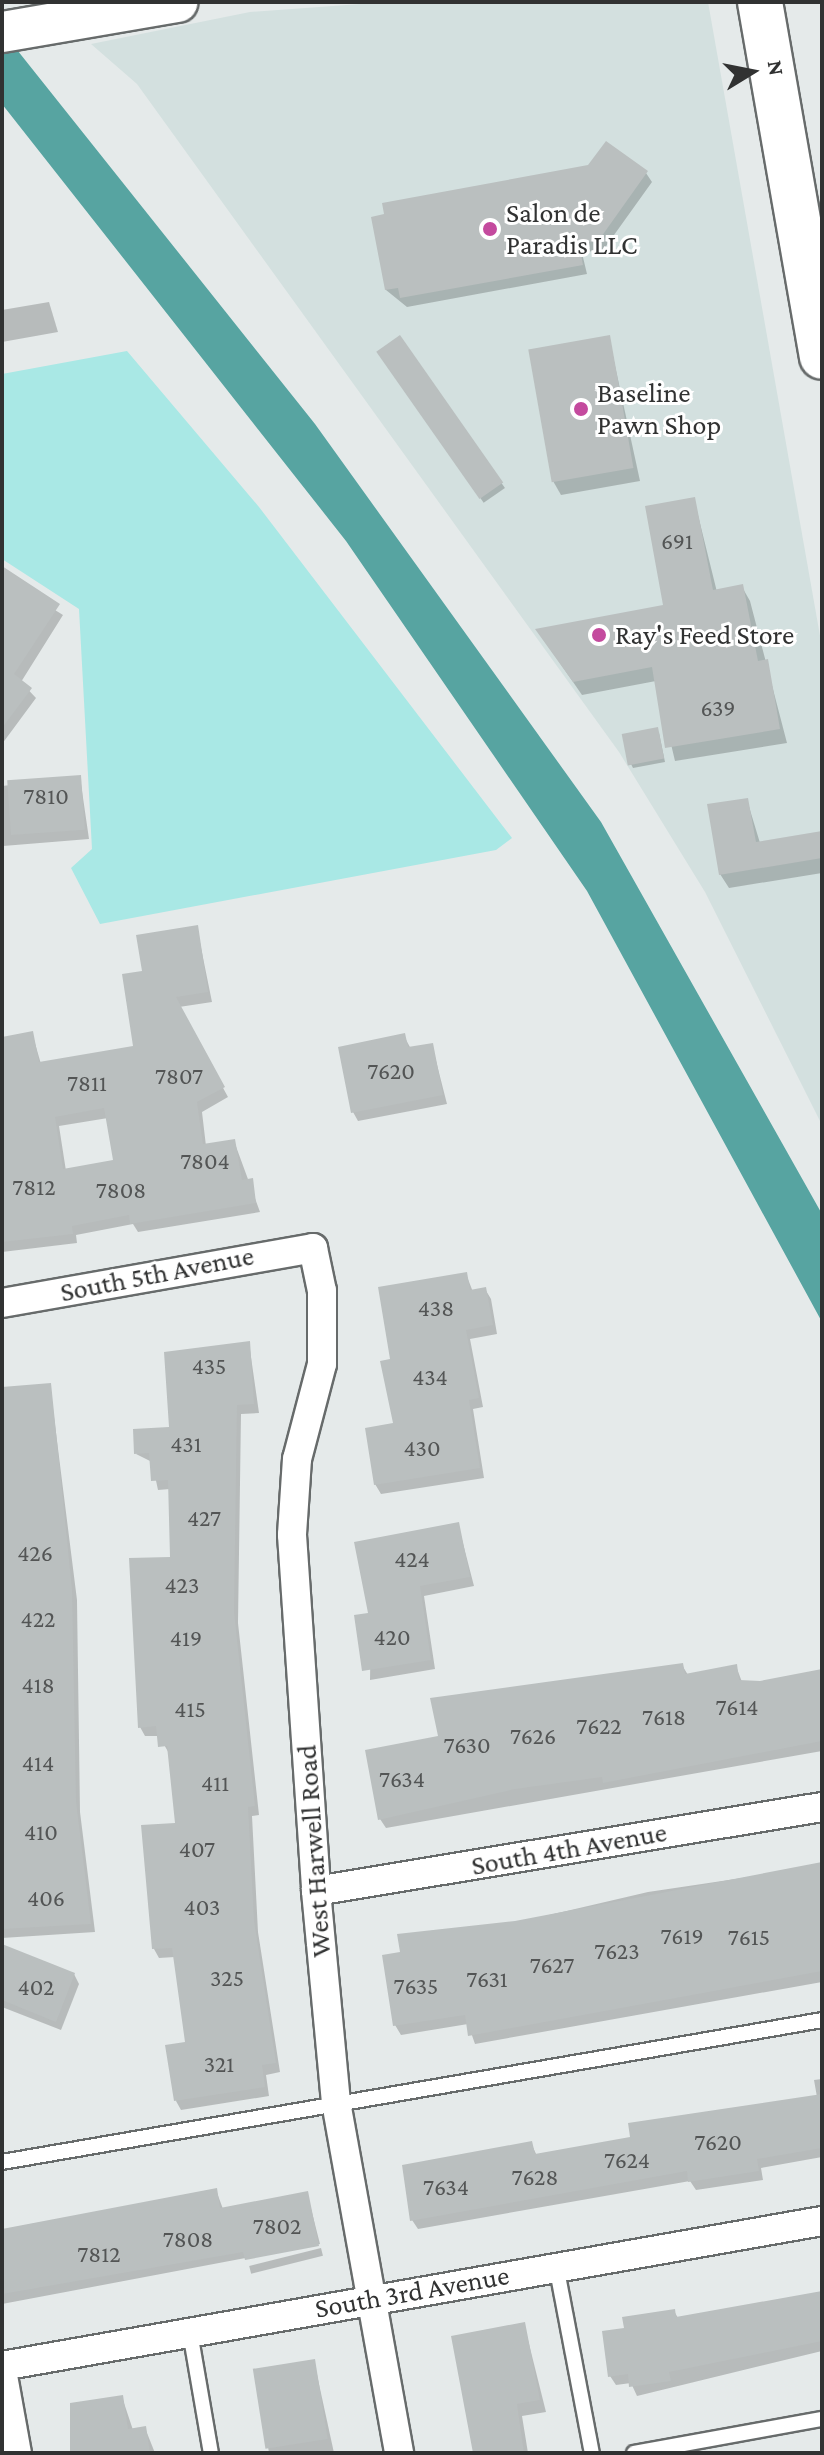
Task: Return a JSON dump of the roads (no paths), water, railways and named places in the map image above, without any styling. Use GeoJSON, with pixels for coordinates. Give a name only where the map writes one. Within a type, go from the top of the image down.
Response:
{"type":"FeatureCollection","features":[{"type":"Feature","properties":{"kind":"main road"},"geometry":{"type":"LineString","coordinates":[[760,2],[822,357]]}},
{"type":"Feature","properties":{"kind":"street"},"geometry":{"type":"LineString","coordinates":[[2,32],[177,2]]}},
{"type":"Feature","properties":{"kind":"street","name":"South 5th Avenue"},"geometry":{"type":"LineString","coordinates":[[2,1303],[313,1248]]}},
{"type":"Feature","properties":{"kind":"street","name":"West Harwell Road"},"geometry":{"type":"LineString","coordinates":[[313,1248],[322,1291],[322,1364],[297,1459],[292,1535],[316,1891],[336,2102],[399,2453]]}},
{"type":"Feature","properties":{"kind":"street","name":"South 4th Avenue"},"geometry":{"type":"LineString","coordinates":[[316,1891],[822,1807]]}},
{"type":"Feature","properties":{"kind":"street","name":"South 3rd Avenue"},"geometry":{"type":"LineString","coordinates":[[2,2368],[556,2265],[822,2221]]}},
{"type":"Feature","properties":{"kind":"street"},"geometry":{"type":"LineString","coordinates":[[2,2368],[17,2453]]}},
{"type":"Feature","properties":{"kind":"lane"},"geometry":{"type":"LineString","coordinates":[[2,2162],[822,2020]]}},
{"type":"Feature","properties":{"kind":"lane"},"geometry":{"type":"LineString","coordinates":[[556,2265],[592,2453]]}},
{"type":"Feature","properties":{"kind":"lane"},"geometry":{"type":"LineString","coordinates":[[190,2332],[211,2453]]}},
{"type":"Feature","properties":{"kind":"lane"},"geometry":{"type":"LineString","coordinates":[[634,2453],[822,2419]]}},
{"type":"Feature","properties":{"kind":"place","name":"Salon de Paradis LLC"},"geometry":{"type":"Point","coordinates":[490,229]}},
{"type":"Feature","properties":{"kind":"place","name":"Baseline Pawn Shop"},"geometry":{"type":"Point","coordinates":[581,409]}},
{"type":"Feature","properties":{"kind":"place","name":"Ray's Feed Store"},"geometry":{"type":"Point","coordinates":[599,635]}}]}
